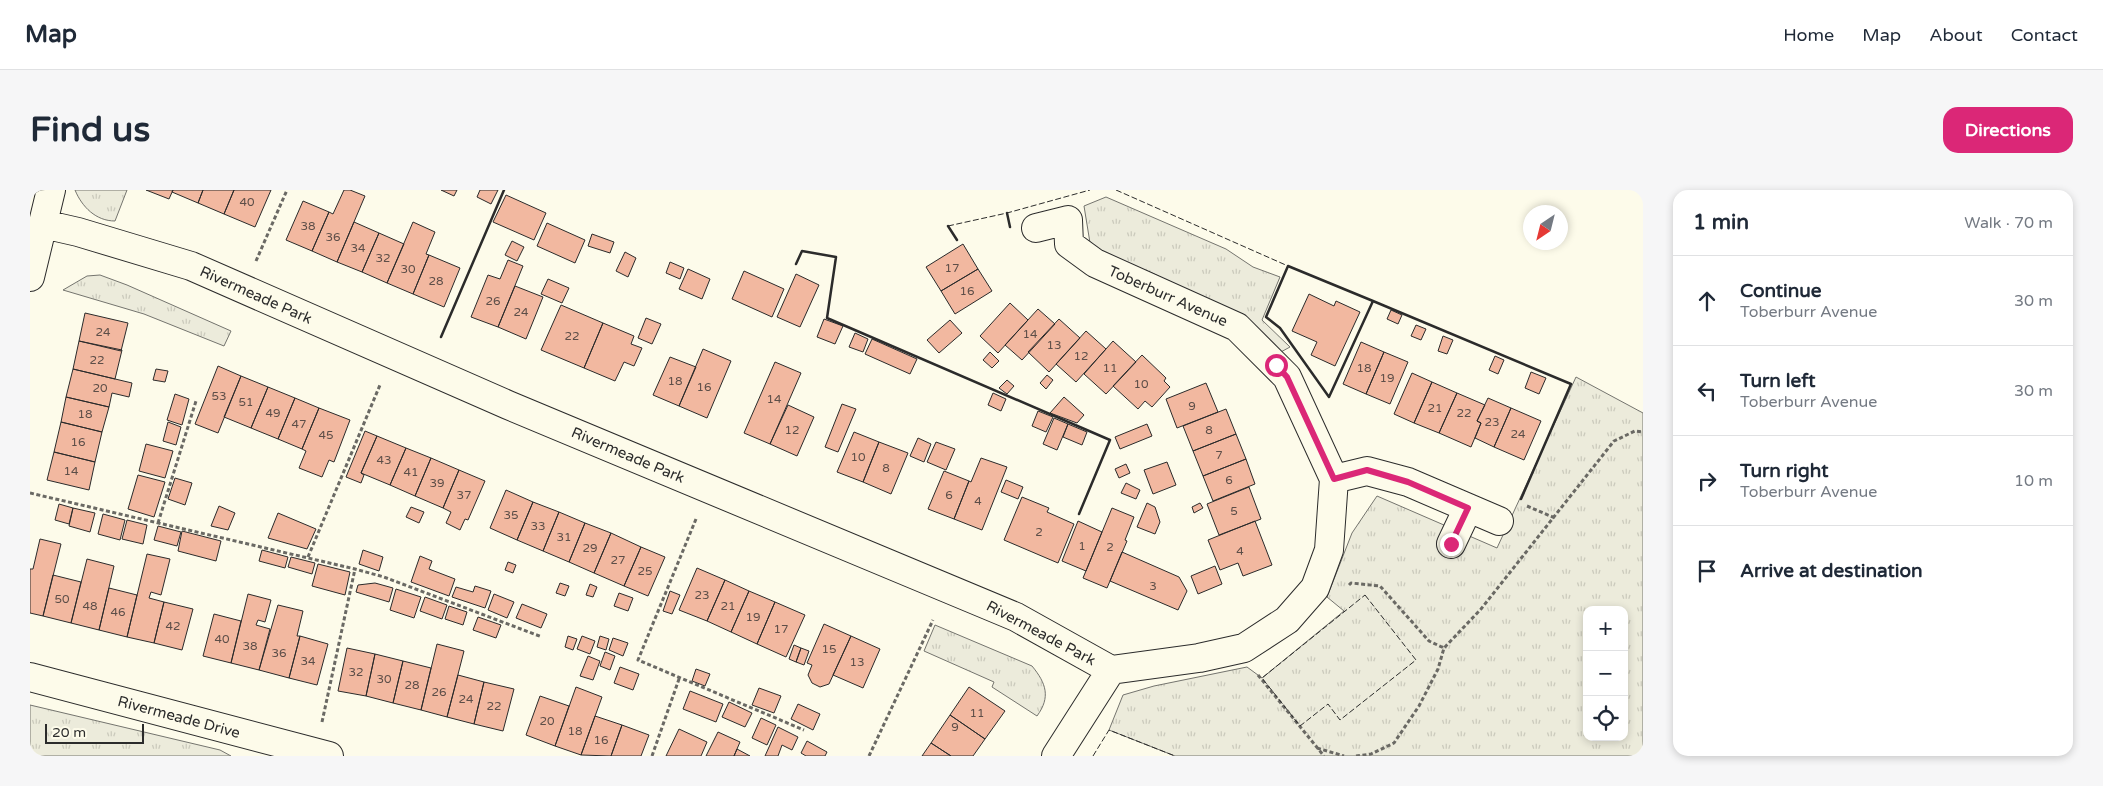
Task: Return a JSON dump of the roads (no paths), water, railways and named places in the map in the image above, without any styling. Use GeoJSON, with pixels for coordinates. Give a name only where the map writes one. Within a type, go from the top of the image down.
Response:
{"type":"FeatureCollection","features":[{"type":"Feature","properties":{"kind":"street"},"geometry":{"type":"LineString","coordinates":[[30,277],[51,190]]}},
{"type":"Feature","properties":{"kind":"street","name":"Toberburr Avenue"},"geometry":{"type":"LineString","coordinates":[[1036,228],[1068,220],[1069,244],[1095,264],[1237,327],[1287,377],[1334,479],[1329,550],[1314,588],[1287,620],[1244,648],[1199,658],[1110,670]]}},
{"type":"Feature","properties":{"kind":"street","name":"Rivermeade Park"},"geometry":{"type":"LineString","coordinates":[[43,224],[78,232],[191,266],[508,405],[1016,616],[1110,670],[1056,756]]}},
{"type":"Feature","properties":{"kind":"street"},"geometry":{"type":"LineString","coordinates":[[1334,479],[1367,470],[1408,482],[1498,520]]}},
{"type":"Feature","properties":{"kind":"street"},"geometry":{"type":"LineString","coordinates":[[1451,544],[1468,508]]}},
{"type":"Feature","properties":{"kind":"street","name":"Rivermeade Drive"},"geometry":{"type":"LineString","coordinates":[[30,677],[291,751],[329,756]]}}]}
